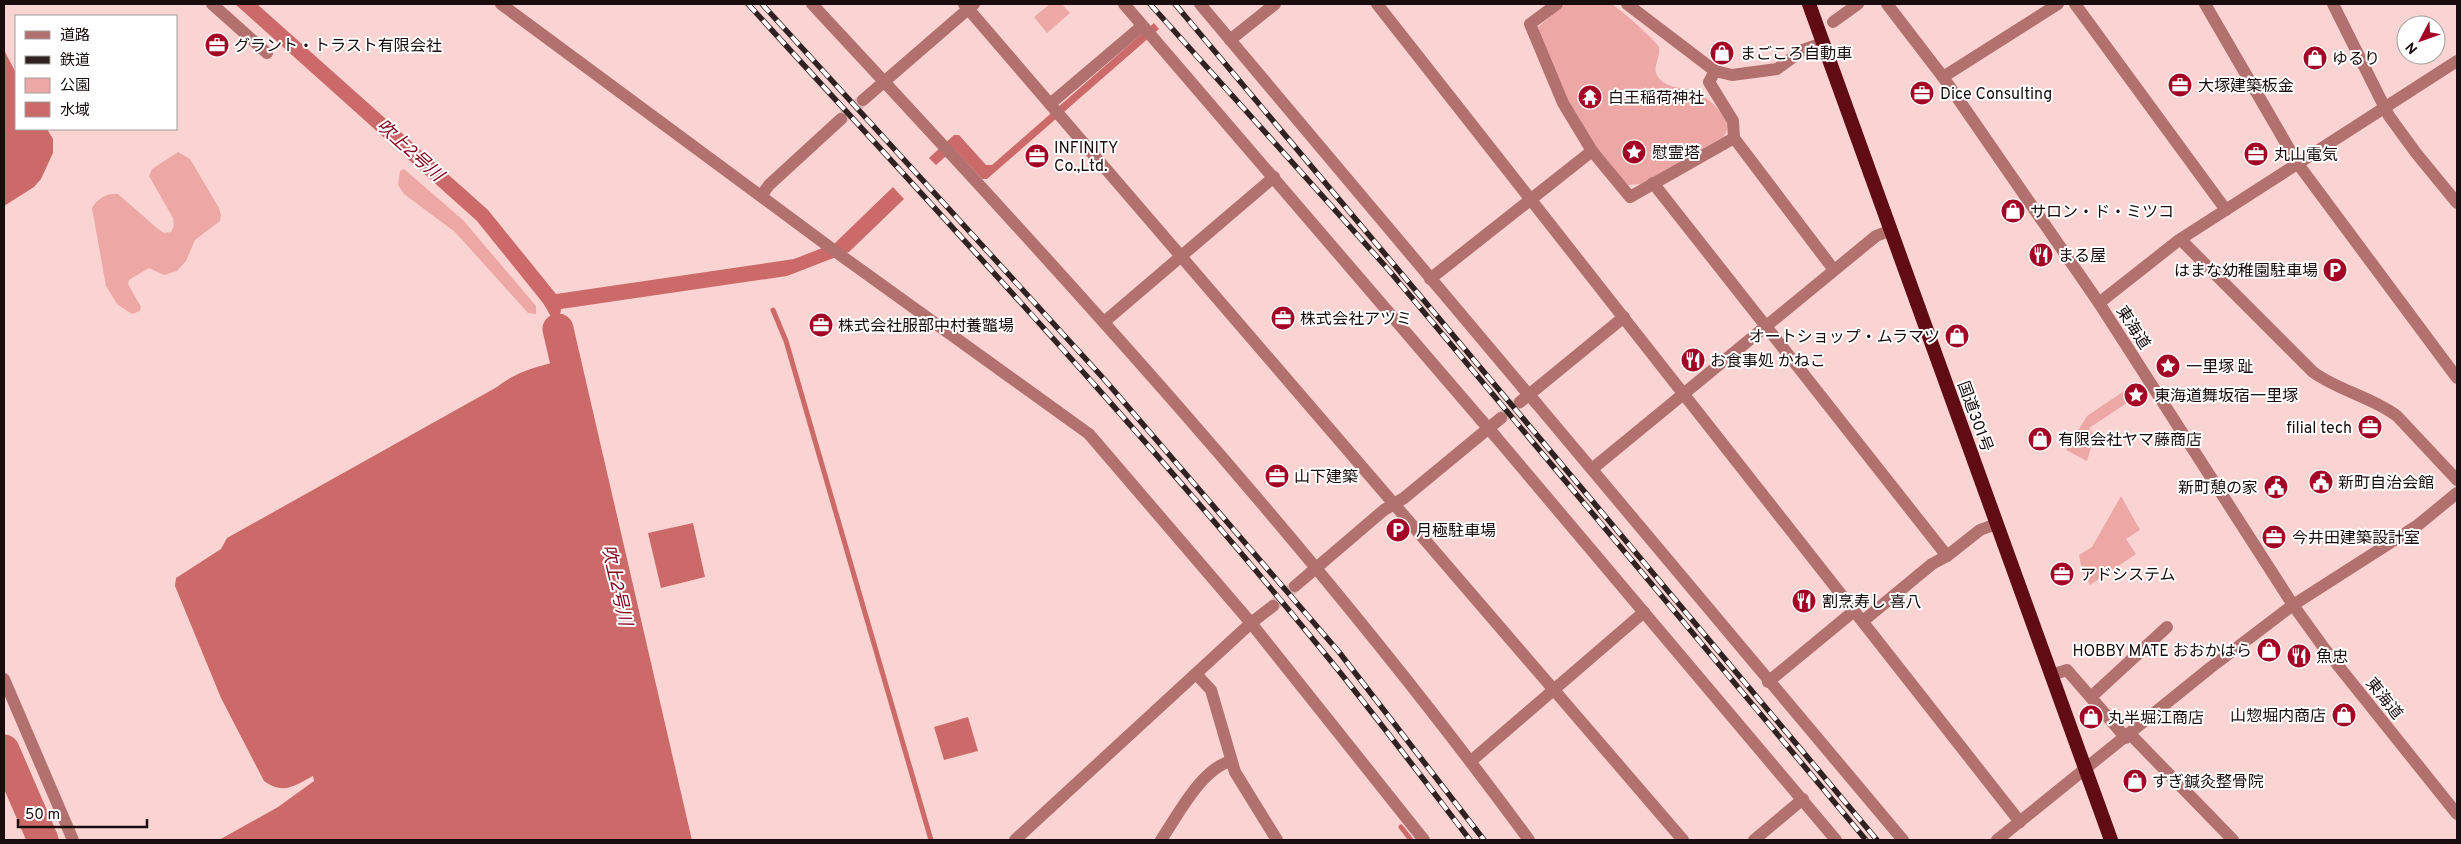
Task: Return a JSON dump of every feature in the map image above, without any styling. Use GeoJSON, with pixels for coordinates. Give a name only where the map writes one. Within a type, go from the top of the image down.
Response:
{"type":"FeatureCollection","features":[{"type":"Feature","properties":{"kind":"highway","name":"国道301号"},"geometry":{"type":"LineString","coordinates":[[1809,4],[2111,840]]}},
{"type":"Feature","properties":{"kind":"street"},"geometry":{"type":"LineString","coordinates":[[212,4],[267,53]]}},
{"type":"Feature","properties":{"kind":"street"},"geometry":{"type":"LineString","coordinates":[[812,4],[1104,322],[1316,569],[1471,761],[1529,840]]}},
{"type":"Feature","properties":{"kind":"street"},"geometry":{"type":"LineString","coordinates":[[1124,4],[1482,421],[1836,840]]}},
{"type":"Feature","properties":{"kind":"street"},"geometry":{"type":"LineString","coordinates":[[1200,4],[1592,469],[1768,682],[1903,840]]}},
{"type":"Feature","properties":{"kind":"street"},"geometry":{"type":"LineString","coordinates":[[1230,40],[1275,4]]}},
{"type":"Feature","properties":{"kind":"street"},"geometry":{"type":"LineString","coordinates":[[1377,4],[2020,822]]}},
{"type":"Feature","properties":{"kind":"street"},"geometry":{"type":"LineString","coordinates":[[1557,4],[1530,24],[1563,102],[1592,151],[1630,197],[1734,138]]}},
{"type":"Feature","properties":{"kind":"street"},"geometry":{"type":"LineString","coordinates":[[1627,4],[1715,71],[1732,75],[1777,69],[1803,50],[1822,43]]}},
{"type":"Feature","properties":{"kind":"street"},"geometry":{"type":"LineString","coordinates":[[1833,22],[1858,4]]}},
{"type":"Feature","properties":{"kind":"street","name":"東海道"},"geometry":{"type":"LineString","coordinates":[[1887,4],[1943,77],[2099,303],[2293,605],[2324,648],[2457,814]]}},
{"type":"Feature","properties":{"kind":"street"},"geometry":{"type":"LineString","coordinates":[[1943,77],[2058,4]]}},
{"type":"Feature","properties":{"kind":"street"},"geometry":{"type":"LineString","coordinates":[[2074,4],[2226,210]]}},
{"type":"Feature","properties":{"kind":"street"},"geometry":{"type":"LineString","coordinates":[[2205,4],[2298,164],[2457,378]]}},
{"type":"Feature","properties":{"kind":"street"},"geometry":{"type":"LineString","coordinates":[[2333,4],[2384,108],[2416,153],[2457,203]]}},
{"type":"Feature","properties":{"kind":"street"},"geometry":{"type":"LineString","coordinates":[[506,5],[843,257],[1089,434],[1251,623],[1424,840]]}},
{"type":"Feature","properties":{"kind":"street"},"geometry":{"type":"LineString","coordinates":[[862,100],[968,5],[1055,110],[1683,840]]}},
{"type":"Feature","properties":{"kind":"street"},"geometry":{"type":"LineString","coordinates":[[1055,110],[1146,31]]}},
{"type":"Feature","properties":{"kind":"street"},"geometry":{"type":"LineString","coordinates":[[2099,303],[2180,240],[2457,61]]}},
{"type":"Feature","properties":{"kind":"street"},"geometry":{"type":"LineString","coordinates":[[1715,71],[1709,82],[1733,121],[1734,138],[1834,270]]}},
{"type":"Feature","properties":{"kind":"street"},"geometry":{"type":"LineString","coordinates":[[761,196],[769,185],[841,119]]}},
{"type":"Feature","properties":{"kind":"street"},"geometry":{"type":"LineString","coordinates":[[1430,279],[1592,151]]}},
{"type":"Feature","properties":{"kind":"street"},"geometry":{"type":"LineString","coordinates":[[1104,322],[1274,177]]}},
{"type":"Feature","properties":{"kind":"street"},"geometry":{"type":"LineString","coordinates":[[1654,184],[1947,556]]}},
{"type":"Feature","properties":{"kind":"street"},"geometry":{"type":"LineString","coordinates":[[1592,469],[1876,236],[1891,230]]}},
{"type":"Feature","properties":{"kind":"street"},"geometry":{"type":"LineString","coordinates":[[2180,240],[2313,372],[2331,384],[2376,402],[2397,416],[2457,480]]}},
{"type":"Feature","properties":{"kind":"street"},"geometry":{"type":"LineString","coordinates":[[1520,402],[1624,317]]}},
{"type":"Feature","properties":{"kind":"street"},"geometry":{"type":"LineString","coordinates":[[1295,586],[1501,418]]}},
{"type":"Feature","properties":{"kind":"street"},"geometry":{"type":"LineString","coordinates":[[1997,840],[2012,836],[2020,822],[2210,668],[2293,605],[2418,525],[2457,493]]}},
{"type":"Feature","properties":{"kind":"street"},"geometry":{"type":"LineString","coordinates":[[1863,621],[1932,564],[1947,556],[1980,530],[1996,524]]}},
{"type":"Feature","properties":{"kind":"street"},"geometry":{"type":"LineString","coordinates":[[1015,840],[1251,623],[1272,606]]}},
{"type":"Feature","properties":{"kind":"street"},"geometry":{"type":"LineString","coordinates":[[1768,682],[1854,611]]}},
{"type":"Feature","properties":{"kind":"street"},"geometry":{"type":"LineString","coordinates":[[1471,761],[1644,612]]}},
{"type":"Feature","properties":{"kind":"street"},"geometry":{"type":"LineString","coordinates":[[2091,697],[2167,627]]}},
{"type":"Feature","properties":{"kind":"street"},"geometry":{"type":"LineString","coordinates":[[2051,675],[2067,670],[2128,736],[2233,840]]}},
{"type":"Feature","properties":{"kind":"street"},"geometry":{"type":"LineString","coordinates":[[1196,674],[1211,690],[1235,772],[1277,840]]}},
{"type":"Feature","properties":{"kind":"street"},"geometry":{"type":"LineString","coordinates":[[4,679],[73,840]]}},
{"type":"Feature","properties":{"kind":"street"},"geometry":{"type":"LineString","coordinates":[[1161,840],[1206,776],[1220,764],[1231,761]]}},
{"type":"Feature","properties":{"kind":"street"},"geometry":{"type":"LineString","coordinates":[[1754,840],[1803,799]]}},
{"type":"Feature","properties":{"kind":"green space"},"geometry":{"type":"Polygon","coordinates":[[[1607,3],[1628,17],[1659,47],[1656,73],[1659,78],[1668,85],[1697,93],[1712,102],[1720,111],[1728,127],[1723,137],[1642,184],[1628,185],[1599,154],[1587,135],[1566,95],[1540,35],[1538,27],[1565,4],[1607,3]]]}},
{"type":"Feature","properties":{"kind":"green space"},"geometry":{"type":"Polygon","coordinates":[[[1050,4],[1062,4],[1070,13],[1047,33],[1034,17],[1050,4]]]}},
{"type":"Feature","properties":{"kind":"green space"},"geometry":{"type":"Polygon","coordinates":[[[178,152],[190,159],[219,208],[220,221],[195,240],[186,261],[177,271],[164,275],[149,268],[129,280],[128,284],[141,307],[140,311],[132,314],[117,304],[106,286],[92,208],[103,197],[110,194],[118,194],[158,229],[164,233],[171,232],[174,226],[173,218],[149,176],[152,169],[178,152]]]}},
{"type":"Feature","properties":{"kind":"green space"},"geometry":{"type":"Polygon","coordinates":[[[404,169],[463,220],[536,306],[536,314],[528,313],[455,232],[404,194],[398,185],[400,171],[404,169]]]}},
{"type":"Feature","properties":{"kind":"green space"},"geometry":{"type":"Polygon","coordinates":[[[2136,383],[2142,393],[2089,428],[2097,440],[2092,444],[2087,461],[2066,450],[2087,416],[2136,383]]]}},
{"type":"Feature","properties":{"kind":"green space"},"geometry":{"type":"Polygon","coordinates":[[[2121,496],[2140,530],[2126,539],[2136,554],[2090,585],[2082,570],[2079,555],[2092,547],[2121,496]]]}},
{"type":"Feature","properties":{"kind":"water"},"geometry":{"type":"Polygon","coordinates":[[[235,4],[257,4],[488,210],[556,294],[794,259],[835,243],[893,187],[904,199],[849,252],[787,276],[561,309],[560,315],[552,318],[543,303],[477,221],[235,4]]]}},
{"type":"Feature","properties":{"kind":"water"},"geometry":{"type":"Polygon","coordinates":[[[1154,23],[1159,29],[987,179],[982,179],[954,149],[936,165],[929,158],[954,135],[959,135],[986,165],[992,165],[1154,23]]]}},
{"type":"Feature","properties":{"kind":"water"},"geometry":{"type":"Polygon","coordinates":[[[4,50],[15,71],[15,130],[48,130],[53,139],[53,153],[41,179],[34,187],[4,206],[4,50]]]}},
{"type":"Feature","properties":{"kind":"water"},"geometry":{"type":"Polygon","coordinates":[[[555,362],[655,811],[662,824],[665,840],[219,840],[278,807],[314,781],[313,776],[288,788],[277,788],[264,781],[221,698],[175,586],[176,578],[221,549],[227,538],[518,374],[555,362]]]}},
{"type":"Feature","properties":{"kind":"water"},"geometry":{"type":"Polygon","coordinates":[[[693,523],[705,577],[661,588],[648,533],[693,523]]]}},
{"type":"Feature","properties":{"kind":"water"},"geometry":{"type":"Polygon","coordinates":[[[968,717],[978,751],[944,760],[934,727],[968,717]]]}},
{"type":"Feature","properties":{"kind":"waterway"},"geometry":{"type":"LineString","coordinates":[[773,310],[786,341],[931,840]]}},
{"type":"Feature","properties":{"kind":"waterway","name":"吹上2号川"},"geometry":{"type":"LineString","coordinates":[[558,329],[676,840]]}},
{"type":"Feature","properties":{"kind":"waterway"},"geometry":{"type":"LineString","coordinates":[[4,750],[43,840]]}},
{"type":"Feature","properties":{"kind":"waterway"},"geometry":{"type":"LineString","coordinates":[[1401,827],[1411,840]]}},
{"type":"Feature","properties":{"kind":"tunnel"},"geometry":{"type":"LineString","coordinates":[[841,119],[863,100]]}},
{"type":"Feature","properties":{"kind":"tunnel"},"geometry":{"type":"LineString","coordinates":[[1501,418],[1520,402]]}},
{"type":"Feature","properties":{"kind":"tunnel"},"geometry":{"type":"LineString","coordinates":[[1273,606],[1295,586]]}},
{"type":"Feature","properties":{"kind":"railway"},"geometry":{"type":"LineString","coordinates":[[748,4],[1044,328],[1189,493],[1330,660],[1470,840]]}},
{"type":"Feature","properties":{"kind":"railway"},"geometry":{"type":"LineString","coordinates":[[762,4],[1104,379],[1339,652],[1484,840]]}},
{"type":"Feature","properties":{"kind":"railway"},"geometry":{"type":"LineString","coordinates":[[1150,4],[1387,268],[1866,840]]}},
{"type":"Feature","properties":{"kind":"railway"},"geometry":{"type":"LineString","coordinates":[[1175,4],[1877,840]]}},
{"type":"Feature","properties":{"kind":"place","name":"グラント・トラスト有限会社"},"geometry":{"type":"Point","coordinates":[217,45]}},
{"type":"Feature","properties":{"kind":"place","name":"まごころ自動車"},"geometry":{"type":"Point","coordinates":[1722,53]}},
{"type":"Feature","properties":{"kind":"place","name":"ゆるり"},"geometry":{"type":"Point","coordinates":[2315,58]}},
{"type":"Feature","properties":{"kind":"place","name":"大塚建築板金"},"geometry":{"type":"Point","coordinates":[2180,85]}},
{"type":"Feature","properties":{"kind":"place","name":"Dice Consulting"},"geometry":{"type":"Point","coordinates":[1922,93]}},
{"type":"Feature","properties":{"kind":"place","name":"白王稲荷神社"},"geometry":{"type":"Point","coordinates":[1590,97]}},
{"type":"Feature","properties":{"kind":"place","name":"慰霊塔"},"geometry":{"type":"Point","coordinates":[1634,152]}},
{"type":"Feature","properties":{"kind":"place","name":"丸山電気"},"geometry":{"type":"Point","coordinates":[2256,154]}},
{"type":"Feature","properties":{"kind":"place","name":"INFINITY Co.,Ltd."},"geometry":{"type":"Point","coordinates":[1037,156]}},
{"type":"Feature","properties":{"kind":"place","name":"サロン・ド・ミツコ"},"geometry":{"type":"Point","coordinates":[2013,211]}},
{"type":"Feature","properties":{"kind":"place","name":"まる屋"},"geometry":{"type":"Point","coordinates":[2041,255]}},
{"type":"Feature","properties":{"kind":"place","name":"はまな幼稚園駐車場"},"geometry":{"type":"Point","coordinates":[2335,270]}},
{"type":"Feature","properties":{"kind":"place","name":"株式会社アツミ"},"geometry":{"type":"Point","coordinates":[1283,318]}},
{"type":"Feature","properties":{"kind":"place","name":"株式会社服部中村養鼈場"},"geometry":{"type":"Point","coordinates":[821,325]}},
{"type":"Feature","properties":{"kind":"place","name":"オートショップ・ムラマツ"},"geometry":{"type":"Point","coordinates":[1957,336]}},
{"type":"Feature","properties":{"kind":"place","name":"お食事処 かねこ"},"geometry":{"type":"Point","coordinates":[1693,360]}},
{"type":"Feature","properties":{"kind":"place","name":"一里塚 趾"},"geometry":{"type":"Point","coordinates":[2168,366]}},
{"type":"Feature","properties":{"kind":"place","name":"東海道舞坂宿一里塚"},"geometry":{"type":"Point","coordinates":[2136,395]}},
{"type":"Feature","properties":{"kind":"place","name":"filial tech"},"geometry":{"type":"Point","coordinates":[2370,427]}},
{"type":"Feature","properties":{"kind":"place","name":"有限会社ヤマ藤商店"},"geometry":{"type":"Point","coordinates":[2040,439]}},
{"type":"Feature","properties":{"kind":"place","name":"山下建築"},"geometry":{"type":"Point","coordinates":[1277,476]}},
{"type":"Feature","properties":{"kind":"place","name":"新町自治会館"},"geometry":{"type":"Point","coordinates":[2321,482]}},
{"type":"Feature","properties":{"kind":"place","name":"新町憩の家"},"geometry":{"type":"Point","coordinates":[2276,487]}},
{"type":"Feature","properties":{"kind":"place","name":"月極駐車場"},"geometry":{"type":"Point","coordinates":[1398,530]}},
{"type":"Feature","properties":{"kind":"place","name":"今井田建築設計室"},"geometry":{"type":"Point","coordinates":[2274,537]}},
{"type":"Feature","properties":{"kind":"place","name":"アドシステム"},"geometry":{"type":"Point","coordinates":[2062,574]}},
{"type":"Feature","properties":{"kind":"place","name":"割烹寿し 喜八"},"geometry":{"type":"Point","coordinates":[1804,601]}},
{"type":"Feature","properties":{"kind":"place","name":"HOBBY MATE おおかはら"},"geometry":{"type":"Point","coordinates":[2269,650]}},
{"type":"Feature","properties":{"kind":"place","name":"魚忠"},"geometry":{"type":"Point","coordinates":[2299,656]}},
{"type":"Feature","properties":{"kind":"place","name":"山惣堀内商店"},"geometry":{"type":"Point","coordinates":[2344,715]}},
{"type":"Feature","properties":{"kind":"place","name":"丸半堀江商店"},"geometry":{"type":"Point","coordinates":[2091,717]}},
{"type":"Feature","properties":{"kind":"place","name":"すぎ鍼灸整骨院"},"geometry":{"type":"Point","coordinates":[2135,781]}}]}
